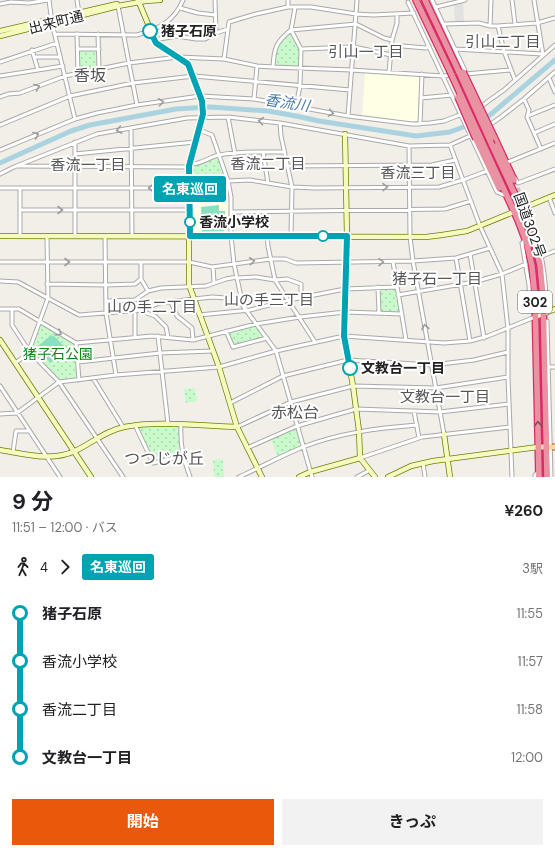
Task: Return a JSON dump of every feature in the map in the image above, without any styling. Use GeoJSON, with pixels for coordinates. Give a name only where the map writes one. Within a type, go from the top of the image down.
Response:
{"type":"FeatureCollection","features":[{"type":"Feature","properties":{"kind":"highway","name":"国道302号"},"geometry":{"type":"LineString","coordinates":[[416,0],[450,71],[478,138],[508,196],[525,240],[531,261],[535,317],[539,474]]}},
{"type":"Feature","properties":{"kind":"highway"},"geometry":{"type":"LineString","coordinates":[[430,0],[430,11],[437,26],[455,56],[463,73],[471,84],[515,181],[515,193]]}},
{"type":"Feature","properties":{"kind":"highway","name":"国道302号"},"geometry":{"type":"LineString","coordinates":[[463,73],[492,145],[531,226],[544,281],[543,313],[550,413],[550,446],[547,463],[547,477]]}},
{"type":"Feature","properties":{"kind":"highway"},"geometry":{"type":"LineString","coordinates":[[478,138],[499,188]]}},
{"type":"Feature","properties":{"kind":"highway"},"geometry":{"type":"LineString","coordinates":[[544,331],[547,332],[548,336]]}},
{"type":"Feature","properties":{"kind":"highway"},"geometry":{"type":"LineString","coordinates":[[547,463],[551,468]]}},
{"type":"Feature","properties":{"kind":"main road"},"geometry":{"type":"LineString","coordinates":[[538,447],[550,446]]}},
{"type":"Feature","properties":{"kind":"street"},"geometry":{"type":"LineString","coordinates":[[0,4],[49,0],[51,22],[75,119]]}},
{"type":"Feature","properties":{"kind":"street"},"geometry":{"type":"LineString","coordinates":[[77,0],[78,13]]}},
{"type":"Feature","properties":{"kind":"street","name":"出来町通"},"geometry":{"type":"LineString","coordinates":[[51,22],[78,13],[138,1],[160,0]]}},
{"type":"Feature","properties":{"kind":"street"},"geometry":{"type":"LineString","coordinates":[[55,34],[137,35],[164,25],[180,8],[183,0]]}},
{"type":"Feature","properties":{"kind":"street"},"geometry":{"type":"LineString","coordinates":[[214,0],[216,32]]}},
{"type":"Feature","properties":{"kind":"street"},"geometry":{"type":"LineString","coordinates":[[288,0],[288,7]]}},
{"type":"Feature","properties":{"kind":"street"},"geometry":{"type":"LineString","coordinates":[[348,116],[357,0]]}},
{"type":"Feature","properties":{"kind":"street"},"geometry":{"type":"LineString","coordinates":[[430,0],[436,7],[444,24],[455,49],[463,73]]}},
{"type":"Feature","properties":{"kind":"street"},"geometry":{"type":"LineString","coordinates":[[436,7],[465,0]]}},
{"type":"Feature","properties":{"kind":"street"},"geometry":{"type":"LineString","coordinates":[[490,0],[490,26]]}},
{"type":"Feature","properties":{"kind":"street"},"geometry":{"type":"LineString","coordinates":[[512,0],[515,24]]}},
{"type":"Feature","properties":{"kind":"street"},"geometry":{"type":"LineString","coordinates":[[535,0],[542,55]]}},
{"type":"Feature","properties":{"kind":"street"},"geometry":{"type":"LineString","coordinates":[[138,1],[154,40],[159,46],[188,64],[194,76],[201,99],[202,115],[190,165],[190,287],[219,367],[237,427],[262,477]]}},
{"type":"Feature","properties":{"kind":"street","name":"出来町通"},"geometry":{"type":"LineString","coordinates":[[0,33],[138,1]]}},
{"type":"Feature","properties":{"kind":"street"},"geometry":{"type":"LineString","coordinates":[[408,2],[430,46],[460,115],[497,192],[508,196]]}},
{"type":"Feature","properties":{"kind":"street"},"geometry":{"type":"LineString","coordinates":[[118,6],[137,105]]}},
{"type":"Feature","properties":{"kind":"street"},"geometry":{"type":"LineString","coordinates":[[224,59],[229,22],[263,12],[288,7],[295,8],[311,6],[356,14],[414,13]]}},
{"type":"Feature","properties":{"kind":"street"},"geometry":{"type":"LineString","coordinates":[[180,8],[198,13],[215,15]]}},
{"type":"Feature","properties":{"kind":"street"},"geometry":{"type":"LineString","coordinates":[[295,8],[291,30],[301,49],[300,86],[296,106]]}},
{"type":"Feature","properties":{"kind":"street"},"geometry":{"type":"LineString","coordinates":[[430,11],[439,14]]}},
{"type":"Feature","properties":{"kind":"street"},"geometry":{"type":"LineString","coordinates":[[389,72],[391,45],[397,23],[397,14]]}},
{"type":"Feature","properties":{"kind":"street"},"geometry":{"type":"LineString","coordinates":[[444,24],[479,23],[490,26],[498,26],[537,23],[555,18]]}},
{"type":"Feature","properties":{"kind":"street"},"geometry":{"type":"LineString","coordinates":[[421,27],[425,19]]}},
{"type":"Feature","properties":{"kind":"street"},"geometry":{"type":"LineString","coordinates":[[272,67],[274,50],[283,36],[291,30],[356,24],[384,38],[392,40]]}},
{"type":"Feature","properties":{"kind":"street"},"geometry":{"type":"LineString","coordinates":[[498,26],[504,51],[515,80]]}},
{"type":"Feature","properties":{"kind":"street"},"geometry":{"type":"LineString","coordinates":[[154,40],[177,36],[200,40],[205,39],[216,32],[228,29]]}},
{"type":"Feature","properties":{"kind":"street"},"geometry":{"type":"LineString","coordinates":[[77,34],[78,73]]}},
{"type":"Feature","properties":{"kind":"street"},"geometry":{"type":"LineString","coordinates":[[98,34],[99,69]]}},
{"type":"Feature","properties":{"kind":"street"},"geometry":{"type":"LineString","coordinates":[[0,62],[32,50],[57,43]]}},
{"type":"Feature","properties":{"kind":"street"},"geometry":{"type":"LineString","coordinates":[[391,45],[426,48],[430,46]]}},
{"type":"Feature","properties":{"kind":"street"},"geometry":{"type":"LineString","coordinates":[[0,150],[75,119],[97,113],[137,105],[201,99],[254,99],[348,116],[412,124],[444,121],[460,115],[470,109],[482,108],[542,55],[555,46]]}},
{"type":"Feature","properties":{"kind":"street"},"geometry":{"type":"LineString","coordinates":[[301,49],[354,47],[391,55]]}},
{"type":"Feature","properties":{"kind":"street"},"geometry":{"type":"LineString","coordinates":[[78,49],[99,49]]}},
{"type":"Feature","properties":{"kind":"street"},"geometry":{"type":"LineString","coordinates":[[455,49],[504,51],[542,55]]}},
{"type":"Feature","properties":{"kind":"street"},"geometry":{"type":"LineString","coordinates":[[32,50],[38,70]]}},
{"type":"Feature","properties":{"kind":"street"},"geometry":{"type":"LineString","coordinates":[[35,57],[60,56]]}},
{"type":"Feature","properties":{"kind":"street"},"geometry":{"type":"LineString","coordinates":[[0,97],[8,94],[20,93],[65,76],[78,73],[129,63],[178,57],[224,59],[256,66],[443,76],[463,73],[510,70]]}},
{"type":"Feature","properties":{"kind":"street"},"geometry":{"type":"LineString","coordinates":[[0,76],[63,66]]}},
{"type":"Feature","properties":{"kind":"street"},"geometry":{"type":"LineString","coordinates":[[254,99],[256,66]]}},
{"type":"Feature","properties":{"kind":"street"},"geometry":{"type":"LineString","coordinates":[[0,174],[97,134],[202,115],[280,123],[409,146],[450,145],[490,124],[524,99],[555,72]]}},
{"type":"Feature","properties":{"kind":"street"},"geometry":{"type":"LineString","coordinates":[[420,124],[422,74]]}},
{"type":"Feature","properties":{"kind":"street"},"geometry":{"type":"LineString","coordinates":[[0,125],[70,96],[134,84],[194,76],[350,90]]}},
{"type":"Feature","properties":{"kind":"street"},"geometry":{"type":"LineString","coordinates":[[549,78],[555,92]]}},
{"type":"Feature","properties":{"kind":"street"},"geometry":{"type":"LineString","coordinates":[[421,98],[452,95]]}},
{"type":"Feature","properties":{"kind":"street"},"geometry":{"type":"LineString","coordinates":[[524,99],[528,107],[527,117],[541,149]]}},
{"type":"Feature","properties":{"kind":"street"},"geometry":{"type":"LineString","coordinates":[[528,115],[555,105]]}},
{"type":"Feature","properties":{"kind":"street"},"geometry":{"type":"LineString","coordinates":[[482,108],[508,162],[515,181],[518,183],[555,168]]}},
{"type":"Feature","properties":{"kind":"street"},"geometry":{"type":"LineString","coordinates":[[228,118],[236,154]]}},
{"type":"Feature","properties":{"kind":"street"},"geometry":{"type":"LineString","coordinates":[[280,123],[284,152],[292,187],[291,236]]}},
{"type":"Feature","properties":{"kind":"street"},"geometry":{"type":"LineString","coordinates":[[534,133],[555,124]]}},
{"type":"Feature","properties":{"kind":"street"},"geometry":{"type":"LineString","coordinates":[[131,128],[132,236]]}},
{"type":"Feature","properties":{"kind":"street"},"geometry":{"type":"LineString","coordinates":[[199,130],[212,136],[228,181],[231,197],[231,236],[234,264],[243,306],[276,351],[312,477]]}},
{"type":"Feature","properties":{"kind":"street"},"geometry":{"type":"LineString","coordinates":[[346,134],[347,236],[344,336],[359,431],[360,458],[375,477]]}},
{"type":"Feature","properties":{"kind":"street"},"geometry":{"type":"LineString","coordinates":[[75,142],[75,236]]}},
{"type":"Feature","properties":{"kind":"street"},"geometry":{"type":"LineString","coordinates":[[75,154],[195,142]]}},
{"type":"Feature","properties":{"kind":"street"},"geometry":{"type":"LineString","coordinates":[[508,162],[555,143]]}},
{"type":"Feature","properties":{"kind":"street"},"geometry":{"type":"LineString","coordinates":[[450,145],[480,226],[502,274],[508,329],[508,377],[512,477]]}},
{"type":"Feature","properties":{"kind":"street"},"geometry":{"type":"LineString","coordinates":[[409,146],[410,237],[450,477]]}},
{"type":"Feature","properties":{"kind":"street"},"geometry":{"type":"LineString","coordinates":[[263,152],[268,183]]}},
{"type":"Feature","properties":{"kind":"street"},"geometry":{"type":"LineString","coordinates":[[14,167],[190,165],[218,155],[284,152]]}},
{"type":"Feature","properties":{"kind":"street"},"geometry":{"type":"LineString","coordinates":[[287,166],[432,165],[455,160]]}},
{"type":"Feature","properties":{"kind":"street"},"geometry":{"type":"LineString","coordinates":[[0,188],[190,188],[206,182],[250,180],[292,187],[315,188],[439,187],[463,180],[487,170]]}},
{"type":"Feature","properties":{"kind":"street"},"geometry":{"type":"LineString","coordinates":[[20,188],[20,236]]}},
{"type":"Feature","properties":{"kind":"street"},"geometry":{"type":"LineString","coordinates":[[0,236],[410,237],[442,235],[467,231],[555,195]]}},
{"type":"Feature","properties":{"kind":"street"},"geometry":{"type":"LineString","coordinates":[[549,197],[555,213]]}},
{"type":"Feature","properties":{"kind":"street"},"geometry":{"type":"LineString","coordinates":[[231,212],[445,209],[471,201]]}},
{"type":"Feature","properties":{"kind":"street"},"geometry":{"type":"LineString","coordinates":[[21,210],[189,210]]}},
{"type":"Feature","properties":{"kind":"street"},"geometry":{"type":"LineString","coordinates":[[529,216],[542,256],[546,294]]}},
{"type":"Feature","properties":{"kind":"street"},"geometry":{"type":"LineString","coordinates":[[15,363],[30,351],[48,298],[47,236]]}},
{"type":"Feature","properties":{"kind":"street"},"geometry":{"type":"LineString","coordinates":[[105,236],[106,313],[116,375]]}},
{"type":"Feature","properties":{"kind":"street"},"geometry":{"type":"LineString","coordinates":[[267,236],[275,280],[315,342]]}},
{"type":"Feature","properties":{"kind":"street"},"geometry":{"type":"LineString","coordinates":[[525,240],[522,243],[532,288],[530,306]]}},
{"type":"Feature","properties":{"kind":"street"},"geometry":{"type":"LineString","coordinates":[[0,262],[189,262],[213,267],[271,259],[285,259],[296,263],[393,262],[456,258],[490,248]]}},
{"type":"Feature","properties":{"kind":"street"},"geometry":{"type":"LineString","coordinates":[[542,256],[555,251]]}},
{"type":"Feature","properties":{"kind":"street"},"geometry":{"type":"LineString","coordinates":[[470,254],[484,338]]}},
{"type":"Feature","properties":{"kind":"street"},"geometry":{"type":"LineString","coordinates":[[456,258],[470,341]]}},
{"type":"Feature","properties":{"kind":"street"},"geometry":{"type":"LineString","coordinates":[[141,262],[141,279],[148,291]]}},
{"type":"Feature","properties":{"kind":"street"},"geometry":{"type":"LineString","coordinates":[[393,262],[406,340]]}},
{"type":"Feature","properties":{"kind":"street"},"geometry":{"type":"LineString","coordinates":[[398,295],[474,282],[502,274],[526,264]]}},
{"type":"Feature","properties":{"kind":"street"},"geometry":{"type":"LineString","coordinates":[[213,267],[214,282]]}},
{"type":"Feature","properties":{"kind":"street"},"geometry":{"type":"LineString","coordinates":[[106,301],[135,300],[148,291],[161,288],[206,286],[214,282],[237,277],[256,277],[275,280],[287,279],[301,284],[301,297]]}},
{"type":"Feature","properties":{"kind":"street"},"geometry":{"type":"LineString","coordinates":[[47,284],[135,284],[141,279]]}},
{"type":"Feature","properties":{"kind":"street"},"geometry":{"type":"LineString","coordinates":[[0,281],[18,282],[79,315],[135,311],[159,303],[212,297],[241,299]]}},
{"type":"Feature","properties":{"kind":"street"},"geometry":{"type":"LineString","coordinates":[[378,287],[379,313]]}},
{"type":"Feature","properties":{"kind":"street"},"geometry":{"type":"LineString","coordinates":[[199,315],[247,311],[301,297],[345,289],[397,287]]}},
{"type":"Feature","properties":{"kind":"street"},"geometry":{"type":"LineString","coordinates":[[171,302],[178,316],[192,328],[193,340]]}},
{"type":"Feature","properties":{"kind":"street"},"geometry":{"type":"LineString","coordinates":[[0,309],[19,309],[76,343],[158,336],[193,340],[256,324],[300,317],[345,312],[402,314]]}},
{"type":"Feature","properties":{"kind":"street"},"geometry":{"type":"LineString","coordinates":[[12,309],[12,325],[30,351],[59,382],[121,476]]}},
{"type":"Feature","properties":{"kind":"street"},"geometry":{"type":"LineString","coordinates":[[0,414],[17,413],[59,382],[116,375],[219,367],[276,351],[344,336],[444,343],[470,341],[484,338],[508,329],[555,309]]}},
{"type":"Feature","properties":{"kind":"street"},"geometry":{"type":"LineString","coordinates":[[141,310],[154,316],[166,327],[168,337]]}},
{"type":"Feature","properties":{"kind":"street"},"geometry":{"type":"LineString","coordinates":[[135,311],[135,337]]}},
{"type":"Feature","properties":{"kind":"street"},"geometry":{"type":"LineString","coordinates":[[547,321],[550,413]]}},
{"type":"Feature","properties":{"kind":"street"},"geometry":{"type":"LineString","coordinates":[[226,331],[233,347],[267,338]]}},
{"type":"Feature","properties":{"kind":"street"},"geometry":{"type":"LineString","coordinates":[[158,336],[168,424]]}},
{"type":"Feature","properties":{"kind":"street"},"geometry":{"type":"LineString","coordinates":[[0,340],[91,477]]}},
{"type":"Feature","properties":{"kind":"street"},"geometry":{"type":"LineString","coordinates":[[76,343],[79,380]]}},
{"type":"Feature","properties":{"kind":"street"},"geometry":{"type":"LineString","coordinates":[[78,362],[160,353],[213,351]]}},
{"type":"Feature","properties":{"kind":"street"},"geometry":{"type":"LineString","coordinates":[[230,403],[284,376],[348,360],[432,365],[474,360],[508,352]]}},
{"type":"Feature","properties":{"kind":"street"},"geometry":{"type":"LineString","coordinates":[[549,367],[555,367]]}},
{"type":"Feature","properties":{"kind":"street"},"geometry":{"type":"LineString","coordinates":[[0,450],[47,458],[74,451],[97,438],[123,427],[135,425],[168,424],[237,427],[291,402],[353,386],[436,388],[508,377]]}},
{"type":"Feature","properties":{"kind":"street"},"geometry":{"type":"LineString","coordinates":[[93,378],[123,427]]}},
{"type":"Feature","properties":{"kind":"street"},"geometry":{"type":"LineString","coordinates":[[0,386],[60,477]]}},
{"type":"Feature","properties":{"kind":"street"},"geometry":{"type":"LineString","coordinates":[[247,448],[297,426],[356,409],[440,412],[509,404]]}},
{"type":"Feature","properties":{"kind":"street"},"geometry":{"type":"LineString","coordinates":[[414,411],[419,438]]}},
{"type":"Feature","properties":{"kind":"street"},"geometry":{"type":"LineString","coordinates":[[135,425],[153,463],[182,456]]}},
{"type":"Feature","properties":{"kind":"street"},"geometry":{"type":"LineString","coordinates":[[181,425],[180,438],[182,456],[190,477]]}},
{"type":"Feature","properties":{"kind":"street"},"geometry":{"type":"LineString","coordinates":[[239,477],[303,447],[359,431],[416,425]]}},
{"type":"Feature","properties":{"kind":"street"},"geometry":{"type":"LineString","coordinates":[[299,477],[310,472],[360,458],[419,438],[510,427]]}},
{"type":"Feature","properties":{"kind":"street"},"geometry":{"type":"LineString","coordinates":[[13,452],[16,431],[29,430]]}},
{"type":"Feature","properties":{"kind":"street"},"geometry":{"type":"LineString","coordinates":[[550,446],[551,477]]}},
{"type":"Feature","properties":{"kind":"street"},"geometry":{"type":"LineString","coordinates":[[388,477],[423,463],[448,458],[538,447]]}},
{"type":"Feature","properties":{"kind":"street"},"geometry":{"type":"LineString","coordinates":[[423,463],[425,477]]}},
{"type":"Feature","properties":{"kind":"street"},"geometry":{"type":"LineString","coordinates":[[357,477],[370,470]]}},
{"type":"Feature","properties":{"kind":"street"},"geometry":{"type":"LineString","coordinates":[[535,477],[535,475],[539,474]]}},
{"type":"Feature","properties":{"kind":"shaded area"},"geometry":{"type":"Polygon","coordinates":[[[463,2],[464,22],[455,22],[454,5],[463,2]]]}},
{"type":"Feature","properties":{"kind":"shaded area"},"geometry":{"type":"Polygon","coordinates":[[[365,72],[420,76],[418,121],[362,116],[365,72]]]}},
{"type":"Feature","properties":{"kind":"shaded area"},"geometry":{"type":"Polygon","coordinates":[[[207,183],[226,183],[229,200],[228,228],[225,233],[193,233],[191,231],[192,188],[207,183]]]}},
{"type":"Feature","properties":{"kind":"green space"},"geometry":{"type":"Polygon","coordinates":[[[290,33],[299,49],[299,65],[276,66],[274,65],[278,47],[290,33]]]}},
{"type":"Feature","properties":{"kind":"green space"},"geometry":{"type":"Polygon","coordinates":[[[97,50],[98,67],[81,71],[80,51],[97,50]]]}},
{"type":"Feature","properties":{"kind":"green space"},"geometry":{"type":"Polygon","coordinates":[[[218,158],[223,178],[204,180],[192,185],[190,166],[195,166],[218,158]]]}},
{"type":"Feature","properties":{"kind":"green space"},"geometry":{"type":"Polygon","coordinates":[[[219,205],[219,211],[225,211],[224,231],[202,232],[201,207],[219,205]]]}},
{"type":"Feature","properties":{"kind":"green space"},"geometry":{"type":"Polygon","coordinates":[[[395,289],[399,312],[381,312],[380,290],[395,289]]]}},
{"type":"Feature","properties":{"kind":"green space","name":"猪子石公園"},"geometry":{"type":"Polygon","coordinates":[[[41,325],[44,325],[74,344],[76,377],[59,379],[32,351],[41,325]]]}},
{"type":"Feature","properties":{"kind":"green space"},"geometry":{"type":"Polygon","coordinates":[[[253,325],[256,326],[264,338],[234,346],[229,332],[253,325]]]}},
{"type":"Feature","properties":{"kind":"green space"},"geometry":{"type":"Polygon","coordinates":[[[51,335],[54,336],[66,348],[65,351],[53,362],[50,362],[37,350],[38,346],[51,335]]]}},
{"type":"Feature","properties":{"kind":"green space"},"geometry":{"type":"Polygon","coordinates":[[[195,388],[197,401],[186,403],[184,389],[195,388]]]}},
{"type":"Feature","properties":{"kind":"green space"},"geometry":{"type":"Polygon","coordinates":[[[135,425],[181,425],[182,456],[153,463],[135,425]]]}},
{"type":"Feature","properties":{"kind":"green space"},"geometry":{"type":"Polygon","coordinates":[[[297,428],[300,447],[277,456],[271,439],[297,428]]]}},
{"type":"Feature","properties":{"kind":"green space"},"geometry":{"type":"Polygon","coordinates":[[[223,459],[224,477],[214,477],[213,460],[223,459]]]}},
{"type":"Feature","properties":{"kind":"waterway","name":"香流川"},"geometry":{"type":"LineString","coordinates":[[0,163],[71,131],[90,125],[176,109],[210,107],[268,111],[319,121],[416,136],[450,132],[479,121],[490,115],[555,60]]}},
{"type":"Feature","properties":{"kind":"tunnel"},"geometry":{"type":"LineString","coordinates":[[422,0],[477,117]]}},
{"type":"Feature","properties":{"kind":"tunnel"},"geometry":{"type":"LineString","coordinates":[[514,180],[524,210]]}},
{"type":"Feature","properties":{"kind":"tunnel"},"geometry":{"type":"LineString","coordinates":[[516,209],[528,240]]}},
{"type":"Feature","properties":{"kind":"tunnel"},"geometry":{"type":"LineString","coordinates":[[529,235],[534,251],[539,283],[544,477]]}},
{"type":"Feature","properties":{"kind":"bus line","name":"名東巡回"},"geometry":{"type":"LineString","coordinates":[[150,31],[154,40],[159,46],[183,60],[191,68],[202,101],[203,114],[189,166],[190,236],[347,236],[344,336],[350,368]]}},
{"type":"Feature","properties":{"kind":"place","name":"猪子石原"},"geometry":{"type":"Point","coordinates":[150,31]}},
{"type":"Feature","properties":{"kind":"place","name":"香流小学校"},"geometry":{"type":"Point","coordinates":[190,222]}},
{"type":"Feature","properties":{"kind":"place","name":"文教台一丁目"},"geometry":{"type":"Point","coordinates":[350,368]}},
{"type":"Feature","properties":{"kind":"district","name":"引山二丁目"},"geometry":{"type":"Point","coordinates":[503,42]}},
{"type":"Feature","properties":{"kind":"district","name":"引山一丁目"},"geometry":{"type":"Point","coordinates":[366,52]}},
{"type":"Feature","properties":{"kind":"district","name":"香坂"},"geometry":{"type":"Point","coordinates":[90,75]}},
{"type":"Feature","properties":{"kind":"district","name":"香流二丁目"},"geometry":{"type":"Point","coordinates":[268,164]}},
{"type":"Feature","properties":{"kind":"district","name":"香流一丁目"},"geometry":{"type":"Point","coordinates":[88,165]}},
{"type":"Feature","properties":{"kind":"district","name":"香流三丁目"},"geometry":{"type":"Point","coordinates":[418,173]}},
{"type":"Feature","properties":{"kind":"district","name":"猪子石一丁目"},"geometry":{"type":"Point","coordinates":[437,279]}},
{"type":"Feature","properties":{"kind":"district","name":"山の手三丁目"},"geometry":{"type":"Point","coordinates":[269,300]}},
{"type":"Feature","properties":{"kind":"district","name":"山の手二丁目"},"geometry":{"type":"Point","coordinates":[152,307]}},
{"type":"Feature","properties":{"kind":"district","name":"文教台一丁目"},"geometry":{"type":"Point","coordinates":[445,397]}},
{"type":"Feature","properties":{"kind":"district","name":"赤松台"},"geometry":{"type":"Point","coordinates":[295,412]}},
{"type":"Feature","properties":{"kind":"district","name":"つつじが丘"},"geometry":{"type":"Point","coordinates":[164,458]}}]}
